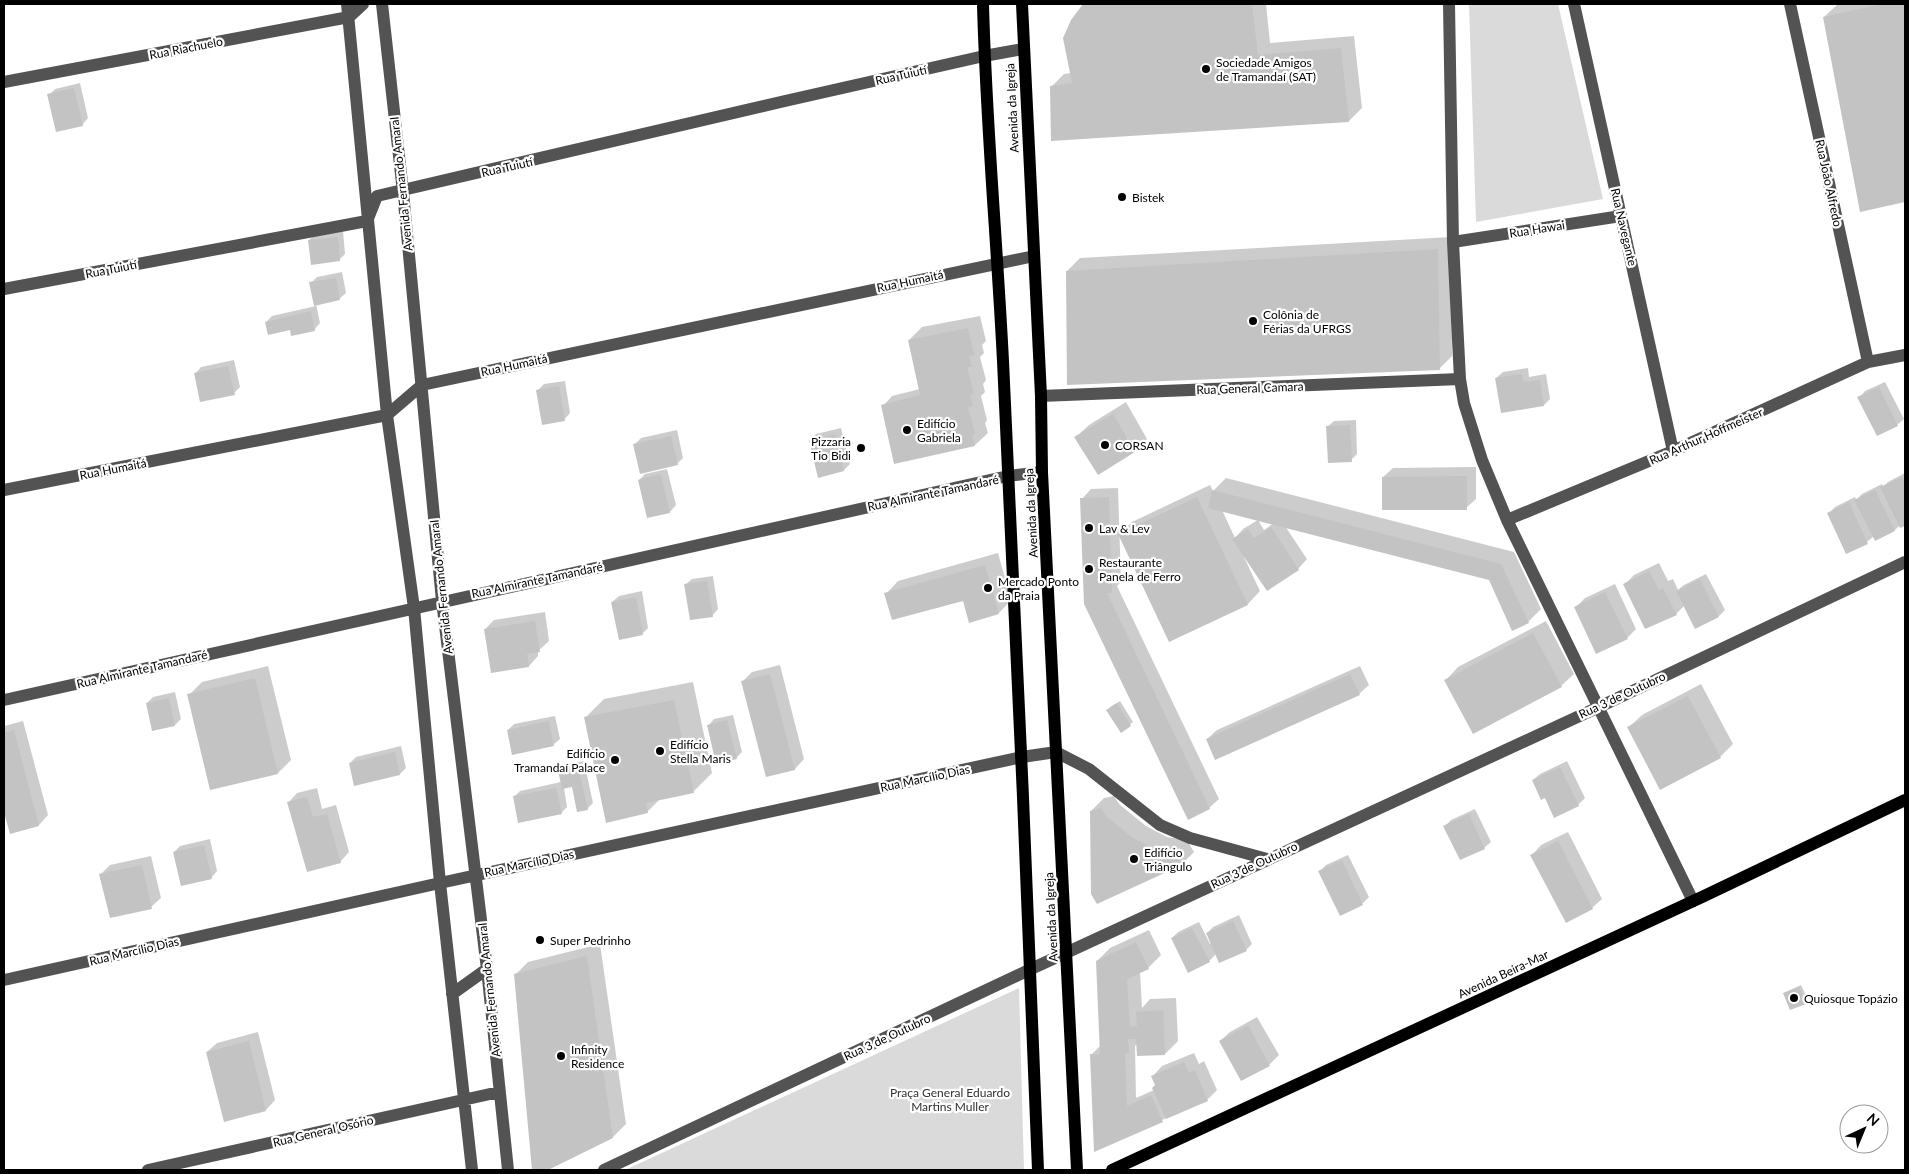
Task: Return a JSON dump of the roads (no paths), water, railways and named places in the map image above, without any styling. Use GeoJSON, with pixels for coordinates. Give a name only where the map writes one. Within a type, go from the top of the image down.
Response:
{"type":"FeatureCollection","features":[{"type":"Feature","properties":{"kind":"main road","name":"Avenida da Igreja"},"geometry":{"type":"LineString","coordinates":[[983,4],[984,56],[998,262],[1022,757],[1038,1170]]}},
{"type":"Feature","properties":{"kind":"main road","name":"Avenida da Igreja"},"geometry":{"type":"LineString","coordinates":[[1022,4],[1041,396],[1042,472],[1077,1170]]}},
{"type":"Feature","properties":{"kind":"main road","name":"Avenida Beira-Mar"},"geometry":{"type":"LineString","coordinates":[[1112,1170],[1693,901],[1905,800]]}},
{"type":"Feature","properties":{"kind":"street"},"geometry":{"type":"LineString","coordinates":[[347,4],[387,416],[414,608],[440,883],[472,1170]]}},
{"type":"Feature","properties":{"kind":"street"},"geometry":{"type":"LineString","coordinates":[[349,17],[364,4]]}},
{"type":"Feature","properties":{"kind":"street","name":"Avenida Fernando Amaral"},"geometry":{"type":"LineString","coordinates":[[382,4],[403,192],[442,602],[488,969],[508,1170]]}},
{"type":"Feature","properties":{"kind":"street"},"geometry":{"type":"LineString","coordinates":[[1449,4],[1453,242],[1460,379],[1464,403],[1482,460],[1507,520],[1693,901]]}},
{"type":"Feature","properties":{"kind":"street","name":"Rua Navegante"},"geometry":{"type":"LineString","coordinates":[[1574,4],[1673,451]]}},
{"type":"Feature","properties":{"kind":"street","name":"Rua João Alfredo"},"geometry":{"type":"LineString","coordinates":[[1790,4],[1868,362]]}},
{"type":"Feature","properties":{"kind":"street","name":"Rua Riachuelo"},"geometry":{"type":"LineString","coordinates":[[4,82],[349,17]]}},
{"type":"Feature","properties":{"kind":"street","name":"Rua Tuiutí"},"geometry":{"type":"LineString","coordinates":[[4,289],[367,221],[377,196],[403,192],[984,56],[1023,49]]}},
{"type":"Feature","properties":{"kind":"street","name":"Rua Hawai"},"geometry":{"type":"LineString","coordinates":[[1453,242],[1621,216]]}},
{"type":"Feature","properties":{"kind":"street","name":"Rua Humaitá"},"geometry":{"type":"LineString","coordinates":[[4,490],[387,416],[422,385],[998,262],[1034,256]]}},
{"type":"Feature","properties":{"kind":"street","name":"Rua Arthur Hoffmeister"},"geometry":{"type":"LineString","coordinates":[[1507,520],[1673,451],[1868,362],[1905,355]]}},
{"type":"Feature","properties":{"kind":"street","name":"Rua General Camara"},"geometry":{"type":"LineString","coordinates":[[1041,396],[1460,379]]}},
{"type":"Feature","properties":{"kind":"street","name":"Rua Almirante Tamandaré"},"geometry":{"type":"LineString","coordinates":[[4,700],[1008,476],[1042,472]]}},
{"type":"Feature","properties":{"kind":"street","name":"Rua 3 de Outubro"},"geometry":{"type":"LineString","coordinates":[[604,1170],[1267,858],[1905,562]]}},
{"type":"Feature","properties":{"kind":"street"},"geometry":{"type":"LineString","coordinates":[[1056,752],[1089,769],[1160,825],[1190,838],[1267,858]]}},
{"type":"Feature","properties":{"kind":"street","name":"Rua Marcílio Dias"},"geometry":{"type":"LineString","coordinates":[[4,980],[476,875],[1022,757],[1056,752]]}},
{"type":"Feature","properties":{"kind":"street"},"geometry":{"type":"LineString","coordinates":[[452,994],[488,969]]}},
{"type":"Feature","properties":{"kind":"street","name":"Rua General Osório"},"geometry":{"type":"LineString","coordinates":[[148,1170],[499,1092]]}},
{"type":"Feature","properties":{"kind":"place","name":"Sociedade Amigos de Tramandaí (SAT)"},"geometry":{"type":"Point","coordinates":[1206,69]}},
{"type":"Feature","properties":{"kind":"place","name":"Bistek"},"geometry":{"type":"Point","coordinates":[1122,197]}},
{"type":"Feature","properties":{"kind":"place","name":"Colônia de Férias da UFRGS"},"geometry":{"type":"Point","coordinates":[1253,321]}},
{"type":"Feature","properties":{"kind":"place","name":"Edifício Gabriela"},"geometry":{"type":"Point","coordinates":[907,430]}},
{"type":"Feature","properties":{"kind":"place","name":"CORSAN"},"geometry":{"type":"Point","coordinates":[1105,445]}},
{"type":"Feature","properties":{"kind":"place","name":"Pizzaria Tio Bidi"},"geometry":{"type":"Point","coordinates":[861,448]}},
{"type":"Feature","properties":{"kind":"place","name":"Lav & Lev"},"geometry":{"type":"Point","coordinates":[1089,528]}},
{"type":"Feature","properties":{"kind":"place","name":"Restaurante Panela de Ferro"},"geometry":{"type":"Point","coordinates":[1089,569]}},
{"type":"Feature","properties":{"kind":"place","name":"Mercado Ponto da Praia"},"geometry":{"type":"Point","coordinates":[988,588]}},
{"type":"Feature","properties":{"kind":"place","name":"Edifício Stella Maris"},"geometry":{"type":"Point","coordinates":[660,751]}},
{"type":"Feature","properties":{"kind":"place","name":"Edifício Tramandaí Palace"},"geometry":{"type":"Point","coordinates":[615,760]}},
{"type":"Feature","properties":{"kind":"place","name":"Edifício Triângulo"},"geometry":{"type":"Point","coordinates":[1134,859]}},
{"type":"Feature","properties":{"kind":"place","name":"Super Pedrinho"},"geometry":{"type":"Point","coordinates":[540,940]}},
{"type":"Feature","properties":{"kind":"place","name":"Quiosque Topázio"},"geometry":{"type":"Point","coordinates":[1794,998]}},
{"type":"Feature","properties":{"kind":"place","name":"Infinity Residence"},"geometry":{"type":"Point","coordinates":[561,1056]}},
{"type":"Feature","properties":{"kind":"park label","name":"Praça General Eduardo Martins Muller"},"geometry":{"type":"Point","coordinates":[950,1099]}}]}
